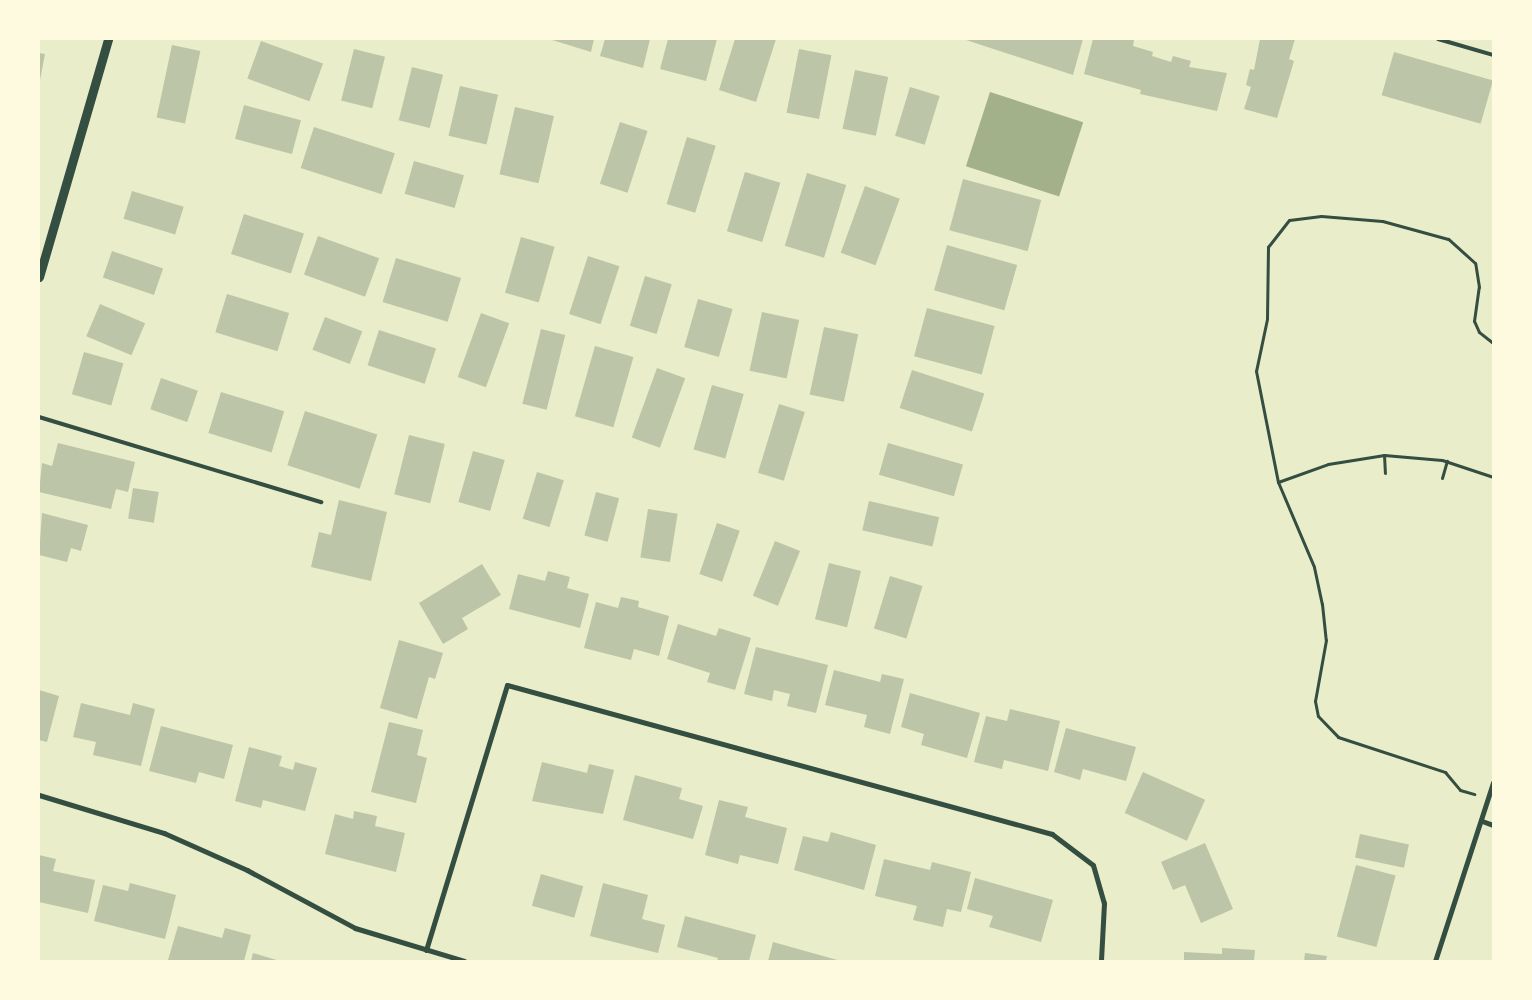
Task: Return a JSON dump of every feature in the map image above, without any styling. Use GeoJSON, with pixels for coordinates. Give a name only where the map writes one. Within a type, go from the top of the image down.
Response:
{"type":"FeatureCollection","features":[{"type":"Feature","properties":{"kind":"street"},"geometry":{"type":"LineString","coordinates":[[39,277],[108,39]]}},
{"type":"Feature","properties":{"kind":"street"},"geometry":{"type":"LineString","coordinates":[[426,950],[507,685],[1052,834],[1093,865],[1104,903],[1101,961]]}},
{"type":"Feature","properties":{"kind":"street"},"geometry":{"type":"LineString","coordinates":[[1435,961],[1482,822],[1493,782]]}},
{"type":"Feature","properties":{"kind":"street"},"geometry":{"type":"LineString","coordinates":[[39,795],[164,833],[247,870],[355,928],[464,961]]}},
{"type":"Feature","properties":{"kind":"street"},"geometry":{"type":"LineString","coordinates":[[1482,822],[1493,825]]}},
{"type":"Feature","properties":{"kind":"lane"},"geometry":{"type":"LineString","coordinates":[[1438,39],[1493,55]]}},
{"type":"Feature","properties":{"kind":"lane"},"geometry":{"type":"LineString","coordinates":[[39,417],[321,502]]}},
{"type":"Feature","properties":{"kind":"path"},"geometry":{"type":"LineString","coordinates":[[1488,799],[1460,790],[1445,772],[1338,737],[1318,716],[1315,700],[1326,640],[1322,604],[1314,567],[1278,482],[1256,372],[1267,320],[1268,247],[1288,220],[1359,218],[1448,239],[1475,264],[1479,286],[1474,321],[1479,332],[1493,343]]}},
{"type":"Feature","properties":{"kind":"path"},"geometry":{"type":"LineString","coordinates":[[1278,482],[1328,464],[1384,455],[1447,461],[1493,477]]}},
{"type":"Feature","properties":{"kind":"path"},"geometry":{"type":"LineString","coordinates":[[1384,455],[1385,473]]}},
{"type":"Feature","properties":{"kind":"path"},"geometry":{"type":"LineString","coordinates":[[1442,478],[1447,461]]}},
{"type":"Feature","properties":{"kind":"shaded area"},"geometry":{"type":"Polygon","coordinates":[[[990,92],[1083,122],[1059,196],[966,166],[990,92]]]}},
{"type":"Feature","properties":{"kind":"building"},"geometry":{"type":"Polygon","coordinates":[[[549,39],[594,39],[591,52],[549,39]]]}},
{"type":"Feature","properties":{"kind":"building"},"geometry":{"type":"Polygon","coordinates":[[[605,39],[650,39],[643,68],[600,56],[605,39]]]}},
{"type":"Feature","properties":{"kind":"building"},"geometry":{"type":"Polygon","coordinates":[[[668,39],[717,39],[706,81],[660,69],[668,39]]]}},
{"type":"Feature","properties":{"kind":"building"},"geometry":{"type":"Polygon","coordinates":[[[735,39],[776,39],[756,102],[719,90],[735,39]]]}},
{"type":"Feature","properties":{"kind":"building"},"geometry":{"type":"Polygon","coordinates":[[[963,39],[1083,39],[1073,75],[963,39]]]}},
{"type":"Feature","properties":{"kind":"building"},"geometry":{"type":"Polygon","coordinates":[[[1093,39],[1134,40],[1133,46],[1153,52],[1152,56],[1171,62],[1173,56],[1191,61],[1189,67],[1227,73],[1217,111],[1140,94],[1141,90],[1084,74],[1093,39]]]}},
{"type":"Feature","properties":{"kind":"building"},"geometry":{"type":"Polygon","coordinates":[[[1260,39],[1295,39],[1289,59],[1294,61],[1277,118],[1244,109],[1251,87],[1246,85],[1250,69],[1254,70],[1260,39]]]}},
{"type":"Feature","properties":{"kind":"building"},"geometry":{"type":"Polygon","coordinates":[[[261,41],[323,64],[309,101],[247,79],[261,41]]]}},
{"type":"Feature","properties":{"kind":"building"},"geometry":{"type":"Polygon","coordinates":[[[172,45],[200,51],[185,123],[157,117],[172,45]]]}},
{"type":"Feature","properties":{"kind":"building"},"geometry":{"type":"Polygon","coordinates":[[[354,49],[385,57],[372,108],[341,100],[354,49]]]}},
{"type":"Feature","properties":{"kind":"building"},"geometry":{"type":"Polygon","coordinates":[[[799,49],[831,55],[819,119],[787,113],[799,49]]]}},
{"type":"Feature","properties":{"kind":"building"},"geometry":{"type":"Polygon","coordinates":[[[1394,52],[1493,80],[1481,124],[1382,95],[1394,52]]]}},
{"type":"Feature","properties":{"kind":"building"},"geometry":{"type":"Polygon","coordinates":[[[39,53],[45,54],[40,80],[39,79],[39,53]]]}},
{"type":"Feature","properties":{"kind":"building"},"geometry":{"type":"Polygon","coordinates":[[[412,67],[443,75],[430,128],[399,120],[412,67]]]}},
{"type":"Feature","properties":{"kind":"building"},"geometry":{"type":"Polygon","coordinates":[[[855,70],[888,77],[876,136],[843,129],[855,70]]]}},
{"type":"Feature","properties":{"kind":"building"},"geometry":{"type":"Polygon","coordinates":[[[460,86],[498,95],[487,144],[449,136],[460,86]]]}},
{"type":"Feature","properties":{"kind":"building"},"geometry":{"type":"Polygon","coordinates":[[[910,87],[940,96],[925,145],[895,136],[910,87]]]}},
{"type":"Feature","properties":{"kind":"building"},"geometry":{"type":"Polygon","coordinates":[[[244,105],[301,120],[292,154],[235,139],[244,105]]]}},
{"type":"Feature","properties":{"kind":"building"},"geometry":{"type":"Polygon","coordinates":[[[515,107],[554,116],[538,183],[499,174],[515,107]]]}},
{"type":"Feature","properties":{"kind":"building"},"geometry":{"type":"Polygon","coordinates":[[[620,122],[648,131],[627,193],[600,184],[620,122]]]}},
{"type":"Feature","properties":{"kind":"building"},"geometry":{"type":"Polygon","coordinates":[[[314,127],[395,153],[382,194],[301,168],[314,127]]]}},
{"type":"Feature","properties":{"kind":"building"},"geometry":{"type":"Polygon","coordinates":[[[687,137],[716,146],[695,213],[667,204],[687,137]]]}},
{"type":"Feature","properties":{"kind":"building"},"geometry":{"type":"Polygon","coordinates":[[[414,161],[464,175],[455,208],[405,194],[414,161]]]}},
{"type":"Feature","properties":{"kind":"building"},"geometry":{"type":"Polygon","coordinates":[[[745,172],[780,183],[762,242],[727,231],[745,172]]]}},
{"type":"Feature","properties":{"kind":"building"},"geometry":{"type":"Polygon","coordinates":[[[807,173],[846,185],[824,258],[785,246],[807,173]]]}},
{"type":"Feature","properties":{"kind":"building"},"geometry":{"type":"Polygon","coordinates":[[[963,179],[1041,200],[1028,251],[949,230],[963,179]]]}},
{"type":"Feature","properties":{"kind":"building"},"geometry":{"type":"Polygon","coordinates":[[[865,186],[900,199],[875,265],[841,253],[865,186]]]}},
{"type":"Feature","properties":{"kind":"building"},"geometry":{"type":"Polygon","coordinates":[[[132,191],[184,207],[175,235],[124,219],[132,191]]]}},
{"type":"Feature","properties":{"kind":"building"},"geometry":{"type":"Polygon","coordinates":[[[244,214],[304,233],[291,273],[231,254],[244,214]]]}},
{"type":"Feature","properties":{"kind":"building"},"geometry":{"type":"Polygon","coordinates":[[[318,236],[379,258],[365,297],[304,275],[318,236]]]}},
{"type":"Feature","properties":{"kind":"building"},"geometry":{"type":"Polygon","coordinates":[[[521,237],[555,247],[539,302],[505,293],[521,237]]]}},
{"type":"Feature","properties":{"kind":"building"},"geometry":{"type":"Polygon","coordinates":[[[947,245],[1017,265],[1004,310],[934,290],[947,245]]]}},
{"type":"Feature","properties":{"kind":"building"},"geometry":{"type":"Polygon","coordinates":[[[112,251],[163,269],[154,295],[103,277],[112,251]]]}},
{"type":"Feature","properties":{"kind":"building"},"geometry":{"type":"Polygon","coordinates":[[[588,256],[619,266],[601,324],[569,314],[588,256]]]}},
{"type":"Feature","properties":{"kind":"building"},"geometry":{"type":"Polygon","coordinates":[[[396,258],[461,278],[448,322],[383,302],[396,258]]]}},
{"type":"Feature","properties":{"kind":"building"},"geometry":{"type":"Polygon","coordinates":[[[645,276],[672,284],[657,334],[630,326],[645,276]]]}},
{"type":"Feature","properties":{"kind":"building"},"geometry":{"type":"Polygon","coordinates":[[[227,294],[289,313],[277,351],[215,332],[227,294]]]}},
{"type":"Feature","properties":{"kind":"building"},"geometry":{"type":"Polygon","coordinates":[[[698,299],[733,309],[719,357],[684,347],[698,299]]]}},
{"type":"Feature","properties":{"kind":"building"},"geometry":{"type":"Polygon","coordinates":[[[100,304],[145,323],[131,355],[86,336],[100,304]]]}},
{"type":"Feature","properties":{"kind":"building"},"geometry":{"type":"Polygon","coordinates":[[[927,308],[995,326],[982,374],[914,356],[927,308]]]}},
{"type":"Feature","properties":{"kind":"building"},"geometry":{"type":"Polygon","coordinates":[[[762,312],[799,320],[787,379],[750,371],[762,312]]]}},
{"type":"Feature","properties":{"kind":"building"},"geometry":{"type":"Polygon","coordinates":[[[481,313],[509,323],[486,387],[458,377],[481,313]]]}},
{"type":"Feature","properties":{"kind":"building"},"geometry":{"type":"Polygon","coordinates":[[[325,317],[362,331],[350,364],[312,350],[325,317]]]}},
{"type":"Feature","properties":{"kind":"building"},"geometry":{"type":"Polygon","coordinates":[[[824,327],[858,334],[844,402],[810,394],[824,327]]]}},
{"type":"Feature","properties":{"kind":"building"},"geometry":{"type":"Polygon","coordinates":[[[541,329],[565,335],[547,410],[522,404],[541,329]]]}},
{"type":"Feature","properties":{"kind":"building"},"geometry":{"type":"Polygon","coordinates":[[[379,330],[436,349],[425,384],[368,365],[379,330]]]}},
{"type":"Feature","properties":{"kind":"building"},"geometry":{"type":"Polygon","coordinates":[[[595,346],[633,357],[613,427],[575,416],[595,346]]]}},
{"type":"Feature","properties":{"kind":"building"},"geometry":{"type":"Polygon","coordinates":[[[84,352],[123,363],[111,406],[72,394],[84,352]]]}},
{"type":"Feature","properties":{"kind":"building"},"geometry":{"type":"Polygon","coordinates":[[[657,368],[685,378],[660,448],[632,438],[657,368]]]}},
{"type":"Feature","properties":{"kind":"building"},"geometry":{"type":"Polygon","coordinates":[[[912,370],[984,393],[972,432],[900,408],[912,370]]]}},
{"type":"Feature","properties":{"kind":"building"},"geometry":{"type":"Polygon","coordinates":[[[161,378],[198,391],[187,422],[150,409],[161,378]]]}},
{"type":"Feature","properties":{"kind":"building"},"geometry":{"type":"Polygon","coordinates":[[[712,385],[744,394],[725,459],[694,449],[712,385]]]}},
{"type":"Feature","properties":{"kind":"building"},"geometry":{"type":"Polygon","coordinates":[[[221,392],[284,411],[272,452],[208,433],[221,392]]]}},
{"type":"Feature","properties":{"kind":"building"},"geometry":{"type":"Polygon","coordinates":[[[779,404],[805,412],[784,481],[758,473],[779,404]]]}},
{"type":"Feature","properties":{"kind":"building"},"geometry":{"type":"Polygon","coordinates":[[[305,411],[377,434],[360,489],[287,465],[305,411]]]}},
{"type":"Feature","properties":{"kind":"building"},"geometry":{"type":"Polygon","coordinates":[[[409,435],[445,444],[430,503],[394,494],[409,435]]]}},
{"type":"Feature","properties":{"kind":"building"},"geometry":{"type":"Polygon","coordinates":[[[58,443],[135,462],[128,492],[116,489],[111,509],[39,492],[42,463],[52,466],[58,443]]]}},
{"type":"Feature","properties":{"kind":"building"},"geometry":{"type":"Polygon","coordinates":[[[888,443],[963,464],[954,496],[879,475],[888,443]]]}},
{"type":"Feature","properties":{"kind":"building"},"geometry":{"type":"Polygon","coordinates":[[[473,451],[505,460],[490,511],[458,502],[473,451]]]}},
{"type":"Feature","properties":{"kind":"building"},"geometry":{"type":"Polygon","coordinates":[[[537,472],[564,480],[549,527],[523,519],[537,472]]]}},
{"type":"Feature","properties":{"kind":"building"},"geometry":{"type":"Polygon","coordinates":[[[133,488],[159,492],[154,523],[128,519],[133,488]]]}},
{"type":"Feature","properties":{"kind":"building"},"geometry":{"type":"Polygon","coordinates":[[[596,492],[619,498],[608,542],[584,535],[596,492]]]}},
{"type":"Feature","properties":{"kind":"building"},"geometry":{"type":"Polygon","coordinates":[[[339,500],[387,512],[371,581],[311,567],[319,532],[331,535],[339,500]]]}},
{"type":"Feature","properties":{"kind":"building"},"geometry":{"type":"Polygon","coordinates":[[[869,501],[939,517],[932,546],[862,530],[869,501]]]}},
{"type":"Feature","properties":{"kind":"building"},"geometry":{"type":"Polygon","coordinates":[[[648,509],[678,514],[670,562],[640,557],[648,509]]]}},
{"type":"Feature","properties":{"kind":"building"},"geometry":{"type":"Polygon","coordinates":[[[42,513],[88,525],[81,551],[71,548],[67,562],[39,555],[42,513]]]}},
{"type":"Feature","properties":{"kind":"building"},"geometry":{"type":"Polygon","coordinates":[[[717,523],[740,531],[722,582],[699,574],[717,523]]]}},
{"type":"Feature","properties":{"kind":"building"},"geometry":{"type":"Polygon","coordinates":[[[775,541],[800,551],[778,606],[753,596],[775,541]]]}},
{"type":"Feature","properties":{"kind":"building"},"geometry":{"type":"Polygon","coordinates":[[[829,563],[861,571],[847,627],[815,619],[829,563]]]}},
{"type":"Feature","properties":{"kind":"building"},"geometry":{"type":"Polygon","coordinates":[[[482,564],[501,595],[462,618],[468,629],[443,644],[419,603],[482,564]]]}},
{"type":"Feature","properties":{"kind":"building"},"geometry":{"type":"Polygon","coordinates":[[[548,571],[570,577],[567,588],[589,594],[580,628],[509,609],[518,574],[545,581],[548,571]]]}},
{"type":"Feature","properties":{"kind":"building"},"geometry":{"type":"Polygon","coordinates":[[[890,576],[923,586],[906,639],[874,629],[890,576]]]}},
{"type":"Feature","properties":{"kind":"building"},"geometry":{"type":"Polygon","coordinates":[[[621,597],[639,601],[638,607],[669,616],[659,656],[634,649],[631,660],[584,648],[596,602],[618,608],[621,597]]]}},
{"type":"Feature","properties":{"kind":"building"},"geometry":{"type":"Polygon","coordinates":[[[678,624],[716,636],[719,628],[751,638],[735,690],[707,682],[710,673],[667,659],[678,624]]]}},
{"type":"Feature","properties":{"kind":"building"},"geometry":{"type":"Polygon","coordinates":[[[399,640],[443,653],[435,679],[429,677],[417,719],[380,708],[399,640]]]}},
{"type":"Feature","properties":{"kind":"building"},"geometry":{"type":"Polygon","coordinates":[[[756,647],[828,665],[816,713],[787,706],[790,694],[774,690],[772,701],[744,694],[756,647]]]}},
{"type":"Feature","properties":{"kind":"building"},"geometry":{"type":"Polygon","coordinates":[[[834,670],[880,682],[882,674],[904,679],[890,734],[864,727],[867,715],[825,705],[834,670]]]}},
{"type":"Feature","properties":{"kind":"building"},"geometry":{"type":"Polygon","coordinates":[[[39,690],[59,696],[47,742],[39,740],[39,690]]]}},
{"type":"Feature","properties":{"kind":"building"},"geometry":{"type":"Polygon","coordinates":[[[910,693],[980,713],[967,758],[921,745],[924,734],[901,727],[910,693]]]}},
{"type":"Feature","properties":{"kind":"building"},"geometry":{"type":"Polygon","coordinates":[[[81,703],[130,715],[133,703],[155,709],[141,766],[93,755],[96,742],[73,737],[81,703]]]}},
{"type":"Feature","properties":{"kind":"building"},"geometry":{"type":"Polygon","coordinates":[[[1010,709],[1060,721],[1048,771],[1004,760],[1002,769],[974,762],[986,716],[1007,721],[1010,709]]]}},
{"type":"Feature","properties":{"kind":"building"},"geometry":{"type":"Polygon","coordinates":[[[389,722],[423,730],[417,755],[427,758],[416,803],[371,792],[389,722]]]}},
{"type":"Feature","properties":{"kind":"building"},"geometry":{"type":"Polygon","coordinates":[[[161,726],[233,745],[224,779],[199,772],[196,783],[149,771],[161,726]]]}},
{"type":"Feature","properties":{"kind":"building"},"geometry":{"type":"Polygon","coordinates":[[[1066,728],[1136,747],[1126,781],[1083,769],[1080,780],[1054,772],[1066,728]]]}},
{"type":"Feature","properties":{"kind":"building"},"geometry":{"type":"Polygon","coordinates":[[[249,747],[282,756],[279,766],[293,770],[295,762],[317,768],[305,811],[263,800],[261,808],[235,801],[249,747]]]}},
{"type":"Feature","properties":{"kind":"building"},"geometry":{"type":"Polygon","coordinates":[[[542,762],[587,773],[589,764],[614,770],[603,814],[532,801],[542,762]]]}},
{"type":"Feature","properties":{"kind":"building"},"geometry":{"type":"Polygon","coordinates":[[[1143,772],[1205,800],[1187,841],[1125,813],[1143,772]]]}},
{"type":"Feature","properties":{"kind":"building"},"geometry":{"type":"Polygon","coordinates":[[[635,775],[682,788],[679,799],[703,806],[693,839],[623,820],[635,775]]]}},
{"type":"Feature","properties":{"kind":"building"},"geometry":{"type":"Polygon","coordinates":[[[719,800],[748,807],[745,817],[787,828],[778,864],[740,855],[738,864],[705,855],[719,800]]]}},
{"type":"Feature","properties":{"kind":"building"},"geometry":{"type":"Polygon","coordinates":[[[354,811],[377,816],[375,826],[405,833],[396,872],[325,854],[335,814],[353,819],[354,811]]]}},
{"type":"Feature","properties":{"kind":"building"},"geometry":{"type":"Polygon","coordinates":[[[831,832],[876,845],[864,890],[794,870],[803,836],[828,842],[831,832]]]}},
{"type":"Feature","properties":{"kind":"building"},"geometry":{"type":"Polygon","coordinates":[[[1360,834],[1409,844],[1404,868],[1355,857],[1360,834]]]}},
{"type":"Feature","properties":{"kind":"building"},"geometry":{"type":"Polygon","coordinates":[[[1205,843],[1233,909],[1201,923],[1185,885],[1173,890],[1161,862],[1205,843]]]}},
{"type":"Feature","properties":{"kind":"building"},"geometry":{"type":"Polygon","coordinates":[[[39,855],[56,859],[53,871],[95,880],[88,913],[39,902],[39,855]]]}},
{"type":"Feature","properties":{"kind":"building"},"geometry":{"type":"Polygon","coordinates":[[[884,859],[930,870],[932,862],[971,872],[961,912],[947,909],[943,927],[913,920],[917,906],[875,896],[884,859]]]}},
{"type":"Feature","properties":{"kind":"building"},"geometry":{"type":"Polygon","coordinates":[[[1356,865],[1396,876],[1376,947],[1337,936],[1356,865]]]}},
{"type":"Feature","properties":{"kind":"building"},"geometry":{"type":"Polygon","coordinates":[[[541,874],[583,886],[574,918],[532,906],[541,874]]]}},
{"type":"Feature","properties":{"kind":"building"},"geometry":{"type":"Polygon","coordinates":[[[975,878],[1053,900],[1041,942],[989,927],[993,916],[967,909],[975,878]]]}},
{"type":"Feature","properties":{"kind":"building"},"geometry":{"type":"Polygon","coordinates":[[[130,883],[176,895],[165,939],[94,921],[103,885],[128,891],[130,883]]]}},
{"type":"Feature","properties":{"kind":"building"},"geometry":{"type":"Polygon","coordinates":[[[603,883],[648,895],[642,919],[665,925],[658,953],[590,936],[603,883]]]}},
{"type":"Feature","properties":{"kind":"building"},"geometry":{"type":"Polygon","coordinates":[[[685,916],[756,935],[749,961],[717,961],[718,958],[677,947],[685,916]]]}},
{"type":"Feature","properties":{"kind":"building"},"geometry":{"type":"Polygon","coordinates":[[[178,926],[222,938],[225,928],[251,935],[244,961],[168,960],[178,926]]]}},
{"type":"Feature","properties":{"kind":"building"},"geometry":{"type":"Polygon","coordinates":[[[773,942],[841,961],[768,961],[773,942]]]}},
{"type":"Feature","properties":{"kind":"building"},"geometry":{"type":"Polygon","coordinates":[[[1222,948],[1255,950],[1254,961],[1184,961],[1184,952],[1222,954],[1222,948]]]}},
{"type":"Feature","properties":{"kind":"building"},"geometry":{"type":"Polygon","coordinates":[[[253,953],[280,961],[251,961],[253,953]]]}},
{"type":"Feature","properties":{"kind":"building"},"geometry":{"type":"Polygon","coordinates":[[[1305,953],[1327,956],[1326,961],[1304,961],[1305,953]]]}}]}
